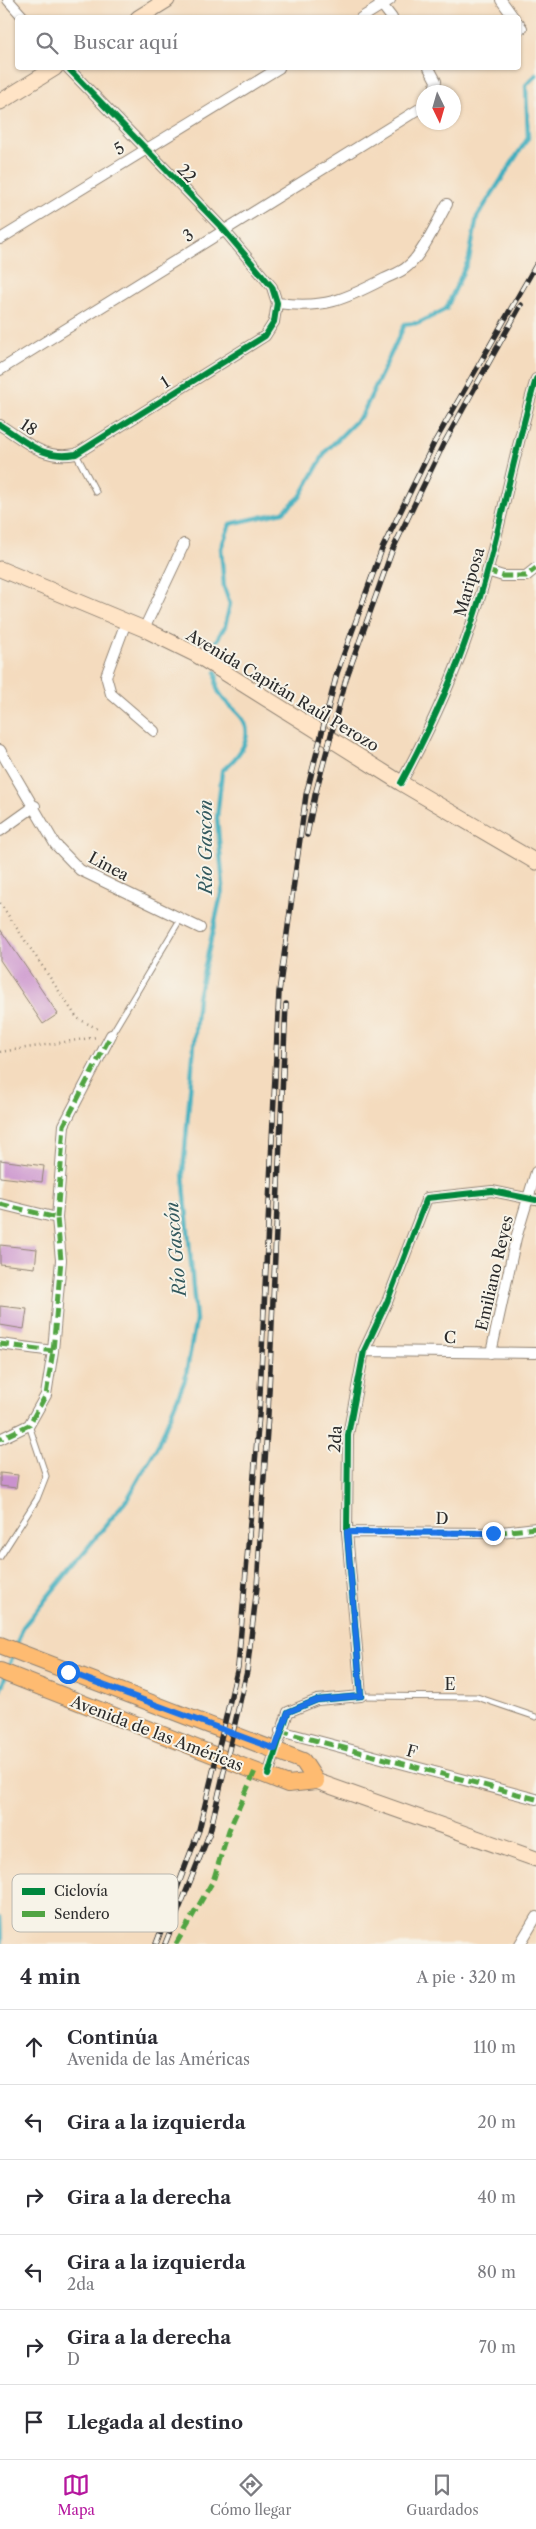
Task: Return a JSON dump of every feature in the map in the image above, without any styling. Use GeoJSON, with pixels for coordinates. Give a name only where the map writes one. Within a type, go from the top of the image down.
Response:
{"type":"FeatureCollection","features":[{"type":"Feature","properties":{"kind":"main road"},"geometry":{"type":"LineString","coordinates":[[143,15],[167,0]]}},
{"type":"Feature","properties":{"kind":"main road"},"geometry":{"type":"LineString","coordinates":[[0,102],[52,70]]}},
{"type":"Feature","properties":{"kind":"main road","name":"Avenida Capitán Raúl Perozo"},"geometry":{"type":"LineString","coordinates":[[0,569],[144,629],[195,654],[401,783],[536,862]]}},
{"type":"Feature","properties":{"kind":"main road","name":"Avenida de las Américas"},"geometry":{"type":"LineString","coordinates":[[0,1645],[303,1761],[316,1781]]}},
{"type":"Feature","properties":{"kind":"main road","name":"Avenida de las Américas"},"geometry":{"type":"LineString","coordinates":[[0,1671],[288,1784],[316,1781],[536,1859]]}},
{"type":"Feature","properties":{"kind":"main road"},"geometry":{"type":"LineString","coordinates":[[107,1714],[118,1691]]}},
{"type":"Feature","properties":{"kind":"street"},"geometry":{"type":"LineString","coordinates":[[8,0],[21,15]]}},
{"type":"Feature","properties":{"kind":"street"},"geometry":{"type":"LineString","coordinates":[[501,0],[512,15]]}},
{"type":"Feature","properties":{"kind":"street"},"geometry":{"type":"LineString","coordinates":[[365,15],[384,1],[391,15]]}},
{"type":"Feature","properties":{"kind":"street","name":"22"},"geometry":{"type":"LineString","coordinates":[[70,70],[224,230],[272,287],[278,303]]}},
{"type":"Feature","properties":{"kind":"street","name":"5"},"geometry":{"type":"LineString","coordinates":[[0,239],[276,70]]}},
{"type":"Feature","properties":{"kind":"street"},"geometry":{"type":"LineString","coordinates":[[430,70],[436,81],[435,85]]}},
{"type":"Feature","properties":{"kind":"street","name":"3"},"geometry":{"type":"LineString","coordinates":[[0,370],[416,112]]}},
{"type":"Feature","properties":{"kind":"street"},"geometry":{"type":"LineString","coordinates":[[278,303],[298,306],[324,305],[358,293],[409,266],[431,233],[447,204]]}},
{"type":"Feature","properties":{"kind":"street","name":"1"},"geometry":{"type":"LineString","coordinates":[[44,453],[60,457],[76,454],[265,336],[274,322],[278,303]]}},
{"type":"Feature","properties":{"kind":"street","name":"Mariposa"},"geometry":{"type":"LineString","coordinates":[[401,783],[439,710],[471,627],[487,572],[536,379]]}},
{"type":"Feature","properties":{"kind":"street","name":"18"},"geometry":{"type":"LineString","coordinates":[[0,425],[44,453]]}},
{"type":"Feature","properties":{"kind":"street"},"geometry":{"type":"LineString","coordinates":[[144,629],[184,544]]}},
{"type":"Feature","properties":{"kind":"street"},"geometry":{"type":"LineString","coordinates":[[487,572],[503,576],[526,576],[536,568]]}},
{"type":"Feature","properties":{"kind":"street"},"geometry":{"type":"LineString","coordinates":[[126,622],[106,676],[110,694],[154,731]]}},
{"type":"Feature","properties":{"kind":"street","name":"Linea"},"geometry":{"type":"LineString","coordinates":[[0,750],[55,844],[80,870],[200,928]]}},
{"type":"Feature","properties":{"kind":"street"},"geometry":{"type":"LineString","coordinates":[[0,831],[34,806]]}},
{"type":"Feature","properties":{"kind":"street"},"geometry":{"type":"LineString","coordinates":[[0,1439],[30,1425],[46,1395],[54,1351],[62,1260],[57,1218],[64,1125],[110,1035]]}},
{"type":"Feature","properties":{"kind":"street","name":"Emiliano Reyes"},"geometry":{"type":"LineString","coordinates":[[491,1353],[516,1238],[532,1199],[536,1172]]}},
{"type":"Feature","properties":{"kind":"street","name":"2da"},"geometry":{"type":"LineString","coordinates":[[361,1696],[347,1532],[348,1435],[364,1351],[387,1302],[427,1198],[492,1191],[532,1199]]}},
{"type":"Feature","properties":{"kind":"street"},"geometry":{"type":"LineString","coordinates":[[0,1204],[57,1218]]}},
{"type":"Feature","properties":{"kind":"street"},"geometry":{"type":"LineString","coordinates":[[0,1344],[54,1351]]}},
{"type":"Feature","properties":{"kind":"street","name":"C"},"geometry":{"type":"LineString","coordinates":[[364,1351],[536,1353]]}},
{"type":"Feature","properties":{"kind":"street","name":"D"},"geometry":{"type":"LineString","coordinates":[[347,1532],[493,1533],[536,1528]]}},
{"type":"Feature","properties":{"kind":"street"},"geometry":{"type":"LineString","coordinates":[[268,1775],[280,1731],[288,1712],[317,1700],[361,1696]]}},
{"type":"Feature","properties":{"kind":"street","name":"F"},"geometry":{"type":"LineString","coordinates":[[280,1731],[536,1798]]}},
{"type":"Feature","properties":{"kind":"street"},"geometry":{"type":"LineString","coordinates":[[520,1944],[536,1917]]}},
{"type":"Feature","properties":{"kind":"lane"},"geometry":{"type":"LineString","coordinates":[[76,454],[96,492]]}},
{"type":"Feature","properties":{"kind":"lane"},"geometry":{"type":"LineString","coordinates":[[110,1035],[180,918]]}},
{"type":"Feature","properties":{"kind":"lane"},"geometry":{"type":"LineString","coordinates":[[0,1557],[37,1499],[46,1476],[30,1425]]}},
{"type":"Feature","properties":{"kind":"lane","name":"E"},"geometry":{"type":"LineString","coordinates":[[361,1696],[477,1697],[536,1717]]}},
{"type":"Feature","properties":{"kind":"path"},"geometry":{"type":"LineString","coordinates":[[0,903],[77,1018],[110,1035]]}},
{"type":"Feature","properties":{"kind":"path"},"geometry":{"type":"LineString","coordinates":[[0,1052],[110,1035]]}},
{"type":"Feature","properties":{"kind":"building"},"geometry":{"type":"Polygon","coordinates":[[[0,929],[58,1014],[43,1024],[0,960],[0,929]]]}},
{"type":"Feature","properties":{"kind":"building"},"geometry":{"type":"Polygon","coordinates":[[[0,1160],[44,1166],[42,1182],[0,1177],[0,1160]]]}},
{"type":"Feature","properties":{"kind":"building"},"geometry":{"type":"Polygon","coordinates":[[[0,1245],[37,1249],[35,1268],[0,1264],[0,1245]]]}},
{"type":"Feature","properties":{"kind":"building"},"geometry":{"type":"Polygon","coordinates":[[[0,1306],[27,1309],[24,1329],[0,1325],[0,1306]]]}},
{"type":"Feature","properties":{"kind":"building"},"geometry":{"type":"Polygon","coordinates":[[[0,1473],[18,1475],[16,1488],[0,1486],[0,1473]]]}},
{"type":"Feature","properties":{"kind":"waterway","name":"Río Gascón"},"geometry":{"type":"LineString","coordinates":[[216,662],[215,643],[225,626],[230,604],[224,587],[221,548],[230,524],[283,512],[300,497],[326,451],[362,415],[405,324],[419,323],[446,309],[469,259],[477,217],[528,138],[526,85],[536,75]]}},
{"type":"Feature","properties":{"kind":"waterway","name":"Río Gascón"},"geometry":{"type":"LineString","coordinates":[[0,1691],[23,1627],[128,1498],[158,1445],[185,1380],[196,1320],[183,1173],[198,997],[223,886],[217,818],[222,771],[242,748],[247,733],[242,718],[219,693],[216,672]]}},
{"type":"Feature","properties":{"kind":"waterway","name":"Río Gascón"},"geometry":{"type":"LineString","coordinates":[[0,1918],[1,1944]]}},
{"type":"Feature","properties":{"kind":"railway"},"geometry":{"type":"LineString","coordinates":[[178,1886],[199,1830],[238,1667],[259,1415],[279,992],[306,795],[337,673],[382,549],[434,443],[536,265]]}},
{"type":"Feature","properties":{"kind":"railway"},"geometry":{"type":"LineString","coordinates":[[307,835],[315,795],[346,679],[392,551],[443,445],[521,305]]}},
{"type":"Feature","properties":{"kind":"railway"},"geometry":{"type":"LineString","coordinates":[[178,1912],[210,1832],[247,1671],[257,1587],[268,1414],[286,1004]]}},
{"type":"Feature","properties":{"kind":"railway"},"geometry":{"type":"LineString","coordinates":[[156,1944],[161,1932]]}},
{"type":"Feature","properties":{"kind":"railway"},"geometry":{"type":"LineString","coordinates":[[165,1944],[170,1932]]}},
{"type":"Feature","properties":{"kind":"marked path"},"geometry":{"type":"LineString","coordinates":[[487,571],[503,576],[526,576],[536,568]]}},
{"type":"Feature","properties":{"kind":"marked path"},"geometry":{"type":"LineString","coordinates":[[57,1218],[64,1125],[111,1035]]}},
{"type":"Feature","properties":{"kind":"marked path"},"geometry":{"type":"LineString","coordinates":[[0,1204],[57,1218],[61,1260],[53,1351],[46,1395],[29,1425],[0,1439]]}},
{"type":"Feature","properties":{"kind":"marked path"},"geometry":{"type":"LineString","coordinates":[[0,1344],[53,1351]]}},
{"type":"Feature","properties":{"kind":"marked path"},"geometry":{"type":"LineString","coordinates":[[347,1532],[493,1533],[536,1528]]}},
{"type":"Feature","properties":{"kind":"marked path"},"geometry":{"type":"LineString","coordinates":[[280,1731],[536,1799]]}},
{"type":"Feature","properties":{"kind":"marked path"},"geometry":{"type":"LineString","coordinates":[[176,1944],[213,1881],[229,1830],[255,1771]]}},
{"type":"Feature","properties":{"kind":"cycle path"},"geometry":{"type":"LineString","coordinates":[[0,425],[44,452],[64,455],[76,454],[265,336],[274,322],[277,303],[272,287],[224,230],[70,70]]}},
{"type":"Feature","properties":{"kind":"cycle path"},"geometry":{"type":"LineString","coordinates":[[401,783],[439,707],[470,628],[489,566],[536,379]]}},
{"type":"Feature","properties":{"kind":"cycle path"},"geometry":{"type":"LineString","coordinates":[[268,1775],[288,1712],[317,1700],[361,1696],[347,1532],[348,1435],[364,1351],[387,1302],[427,1198],[492,1191],[536,1200]]}},
{"type":"Feature","properties":{"kind":"route"},"geometry":{"type":"LineString","coordinates":[[68,1672],[275,1749],[288,1712],[317,1700],[361,1696],[347,1532],[493,1533]]}}]}
